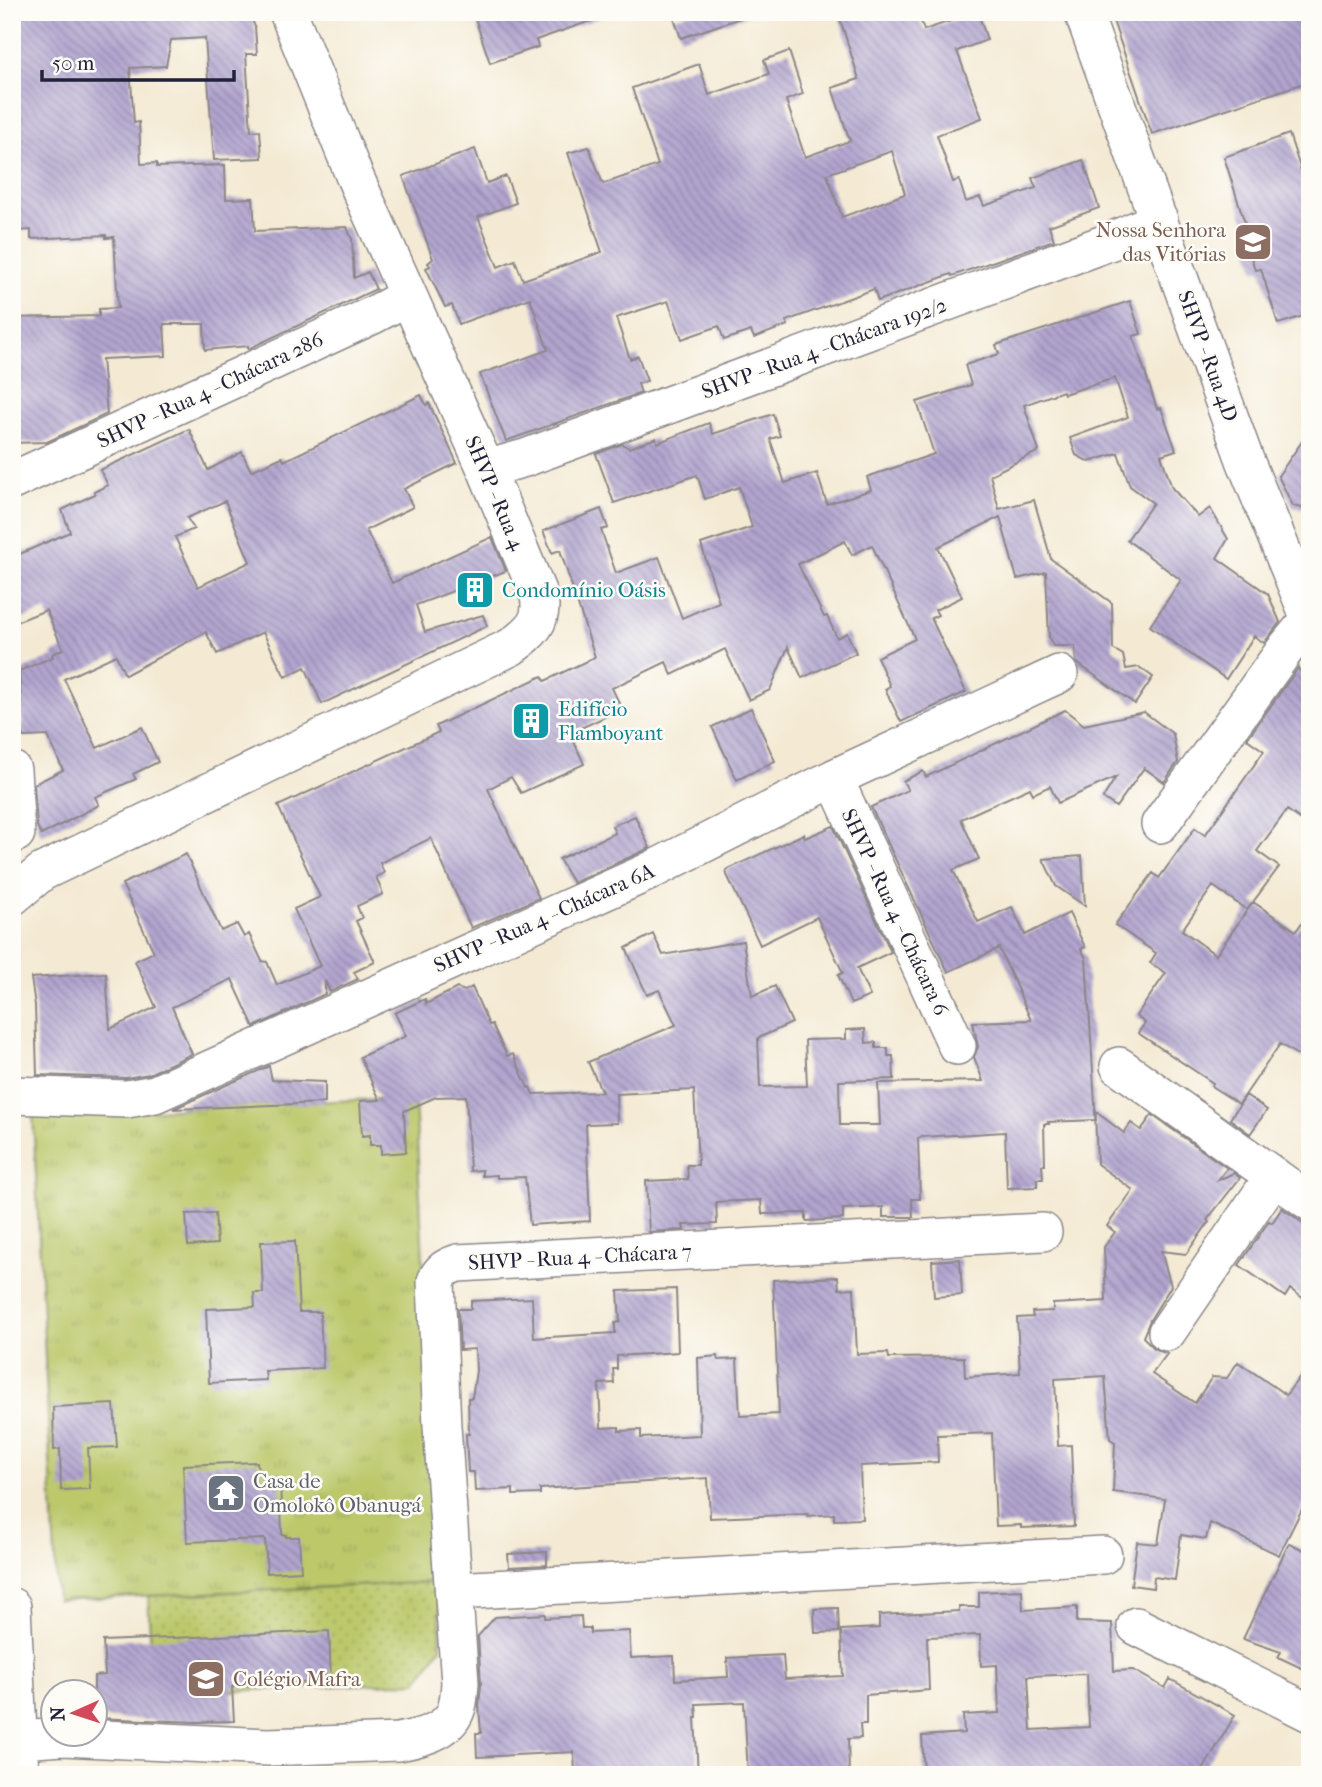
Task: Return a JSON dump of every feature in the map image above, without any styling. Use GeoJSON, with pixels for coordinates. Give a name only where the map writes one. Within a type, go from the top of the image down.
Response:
{"type":"FeatureCollection","features":[{"type":"Feature","properties":{"kind":"street","name":"SHVP - Rua 4"},"geometry":{"type":"LineString","coordinates":[[12,897],[42,872],[511,647],[528,634],[542,610],[539,596],[486,469],[354,175],[288,12]]}},
{"type":"Feature","properties":{"kind":"street","name":"SHVP - Rua 4D"},"geometry":{"type":"LineString","coordinates":[[1083,12],[1245,460],[1310,619]]}},
{"type":"Feature","properties":{"kind":"street","name":"SHVP - Rua 4 - Chácara 192/2"},"geometry":{"type":"LineString","coordinates":[[486,469],[524,458],[1083,252],[1159,220]]}},
{"type":"Feature","properties":{"kind":"street","name":"SHVP - Rua 4 - Chácara 286"},"geometry":{"type":"LineString","coordinates":[[12,481],[407,297]]}},
{"type":"Feature","properties":{"kind":"street"},"geometry":{"type":"LineString","coordinates":[[1160,824],[1310,619]]}},
{"type":"Feature","properties":{"kind":"street","name":"SHVP - Rua 4 - Chácara 6A"},"geometry":{"type":"LineString","coordinates":[[12,1095],[127,1098],[155,1094],[648,872],[834,778],[1059,674]]}},
{"type":"Feature","properties":{"kind":"street"},"geometry":{"type":"LineString","coordinates":[[12,770],[16,833]]}},
{"type":"Feature","properties":{"kind":"street","name":"SHVP - Rua 4 - Chácara 6"},"geometry":{"type":"LineString","coordinates":[[834,778],[957,1046]]}},
{"type":"Feature","properties":{"kind":"street"},"geometry":{"type":"LineString","coordinates":[[1119,1066],[1310,1202]]}},
{"type":"Feature","properties":{"kind":"street"},"geometry":{"type":"LineString","coordinates":[[1167,1332],[1274,1176]]}},
{"type":"Feature","properties":{"kind":"street","name":"SHVP - Rua 4 - Chácara 7"},"geometry":{"type":"LineString","coordinates":[[20,1757],[63,1737],[268,1746],[398,1742],[419,1738],[452,1719],[457,1708],[460,1683],[442,1426],[436,1295],[436,1282],[441,1271],[458,1264],[1043,1232]]}},
{"type":"Feature","properties":{"kind":"street"},"geometry":{"type":"LineString","coordinates":[[455,1591],[1102,1555]]}},
{"type":"Feature","properties":{"kind":"street"},"geometry":{"type":"LineString","coordinates":[[12,1607],[20,1757]]}},
{"type":"Feature","properties":{"kind":"street"},"geometry":{"type":"LineString","coordinates":[[1136,1626],[1310,1713]]}},
{"type":"Feature","properties":{"kind":"green space"},"geometry":{"type":"Polygon","coordinates":[[[415,1097],[439,1582],[57,1600],[33,1116],[415,1097]]]}},
{"type":"Feature","properties":{"kind":"green space"},"geometry":{"type":"Polygon","coordinates":[[[439,1582],[441,1647],[417,1682],[153,1695],[148,1596],[439,1582]]]}},
{"type":"Feature","properties":{"kind":"building"},"geometry":{"type":"Polygon","coordinates":[[[12,12],[249,12],[255,27],[257,54],[246,54],[251,131],[260,130],[262,158],[214,160],[205,38],[171,40],[166,66],[130,68],[134,123],[139,122],[141,164],[157,163],[157,167],[225,165],[226,199],[253,198],[255,231],[347,227],[352,239],[354,278],[368,272],[376,289],[248,349],[248,346],[205,350],[204,324],[164,324],[166,356],[102,359],[107,414],[47,442],[12,443],[12,318],[99,316],[99,309],[118,308],[114,237],[106,238],[106,235],[31,239],[31,230],[15,231],[12,186],[12,12]]]}},
{"type":"Feature","properties":{"kind":"building"},"geometry":{"type":"Polygon","coordinates":[[[473,12],[605,12],[605,16],[536,40],[538,47],[490,63],[473,12]]]}},
{"type":"Feature","properties":{"kind":"building"},"geometry":{"type":"Polygon","coordinates":[[[692,12],[745,12],[746,16],[681,38],[674,18],[692,12]]]}},
{"type":"Feature","properties":{"kind":"building"},"geometry":{"type":"Polygon","coordinates":[[[857,12],[918,12],[924,30],[978,12],[987,40],[957,51],[982,118],[937,135],[953,182],[959,180],[966,202],[980,197],[984,206],[1036,188],[1032,178],[1083,160],[1099,208],[1049,226],[1054,240],[878,301],[874,289],[786,321],[788,325],[754,338],[751,331],[724,340],[719,326],[682,339],[668,301],[616,318],[630,359],[638,356],[647,381],[638,384],[641,393],[506,441],[480,374],[548,350],[530,298],[459,324],[452,305],[445,307],[426,268],[433,259],[403,176],[475,149],[487,183],[506,176],[516,203],[478,217],[498,267],[515,260],[523,280],[602,252],[568,153],[589,147],[603,184],[658,165],[632,88],[699,64],[709,95],[769,74],[764,60],[789,51],[803,94],[786,100],[805,157],[850,141],[832,88],[859,79],[840,19],[857,12]],[[892,151],[827,174],[842,217],[905,194],[892,151]]]}},
{"type":"Feature","properties":{"kind":"building"},"geometry":{"type":"Polygon","coordinates":[[[1110,12],[1310,12],[1310,81],[1152,134],[1110,12]]]}},
{"type":"Feature","properties":{"kind":"building"},"geometry":{"type":"Polygon","coordinates":[[[1289,134],[1310,198],[1310,314],[1278,324],[1261,269],[1255,270],[1246,240],[1250,239],[1224,157],[1289,134]]]}},
{"type":"Feature","properties":{"kind":"building"},"geometry":{"type":"Polygon","coordinates":[[[1130,301],[1141,334],[1133,336],[1157,409],[1161,408],[1176,450],[1161,455],[1172,488],[1198,517],[1210,508],[1228,539],[1217,558],[1268,594],[1280,622],[1264,643],[1254,636],[1226,679],[1150,626],[1181,580],[1127,540],[1153,503],[1130,486],[1118,453],[1089,462],[1076,455],[1070,438],[1128,417],[1115,378],[1064,394],[1063,391],[1024,405],[1039,451],[990,475],[999,509],[1034,500],[1051,559],[1112,603],[1113,649],[1123,655],[1126,669],[1139,667],[1153,677],[1135,704],[1076,662],[1075,646],[1053,646],[1049,638],[1046,572],[1017,579],[1000,517],[938,547],[962,597],[935,610],[938,615],[931,618],[966,692],[901,722],[885,689],[890,686],[877,657],[915,639],[872,545],[852,555],[845,541],[798,564],[837,638],[847,633],[856,653],[802,678],[788,647],[770,690],[749,700],[725,649],[672,675],[666,662],[612,688],[622,709],[570,733],[584,764],[521,793],[511,777],[488,789],[539,898],[471,928],[431,838],[380,863],[384,873],[376,877],[383,894],[357,906],[362,918],[356,921],[375,962],[354,972],[358,979],[330,992],[325,981],[325,994],[254,1027],[232,979],[172,1007],[192,1054],[149,1074],[126,1078],[37,1075],[35,1005],[31,978],[106,973],[110,1029],[156,1007],[135,961],[154,952],[122,884],[186,854],[221,931],[237,924],[244,937],[249,934],[262,961],[267,962],[277,985],[320,966],[294,909],[320,897],[278,806],[439,732],[436,726],[542,676],[545,681],[595,657],[560,550],[552,553],[543,531],[601,509],[608,528],[601,530],[616,573],[659,557],[682,618],[719,602],[701,544],[752,527],[739,487],[705,499],[697,475],[614,503],[596,454],[622,444],[629,448],[656,438],[657,443],[709,423],[713,434],[773,414],[780,436],[770,439],[785,483],[817,473],[827,504],[871,490],[867,477],[934,454],[917,402],[971,385],[965,365],[999,354],[996,345],[1130,301]]]}},
{"type":"Feature","properties":{"kind":"building"},"geometry":{"type":"Polygon","coordinates":[[[421,395],[426,405],[429,403],[457,463],[404,489],[413,507],[366,530],[392,583],[492,537],[506,571],[416,605],[425,632],[483,615],[487,626],[322,704],[305,667],[285,677],[263,632],[217,654],[206,632],[125,675],[116,655],[64,679],[97,748],[142,727],[158,762],[133,774],[136,779],[95,797],[99,805],[41,835],[37,826],[34,784],[63,770],[48,736],[23,737],[19,671],[53,657],[52,654],[63,649],[46,610],[16,622],[13,557],[70,532],[62,510],[108,485],[100,470],[189,429],[208,470],[242,452],[251,471],[282,457],[284,461],[421,395]],[[225,501],[187,518],[194,529],[175,537],[198,587],[250,562],[225,501]]]}},
{"type":"Feature","properties":{"kind":"building"},"geometry":{"type":"Polygon","coordinates":[[[1310,430],[1310,510],[1293,506],[1278,476],[1310,430]]]}},
{"type":"Feature","properties":{"kind":"building"},"geometry":{"type":"Polygon","coordinates":[[[1298,668],[1310,686],[1310,826],[1287,810],[1257,851],[1279,867],[1247,910],[1213,886],[1182,930],[1216,955],[1253,902],[1296,931],[1310,911],[1310,1063],[1280,1044],[1239,1104],[1211,1086],[1213,1083],[1138,1033],[1145,1023],[1136,1016],[1166,973],[1150,963],[1156,953],[1115,925],[1153,873],[1159,878],[1195,828],[1205,835],[1264,751],[1247,739],[1298,668]]]}},
{"type":"Feature","properties":{"kind":"building"},"geometry":{"type":"Polygon","coordinates":[[[751,708],[775,761],[737,780],[712,727],[751,708]]]}},
{"type":"Feature","properties":{"kind":"building"},"geometry":{"type":"Polygon","coordinates":[[[1065,710],[1084,725],[1144,712],[1173,734],[1178,762],[1164,782],[1144,768],[1116,807],[1103,798],[1116,777],[1058,803],[1050,786],[1033,794],[1030,788],[961,819],[979,859],[953,870],[978,922],[1012,907],[1025,935],[1069,913],[1085,947],[1081,949],[1086,958],[1096,1120],[1044,1124],[1045,1165],[1042,1165],[1043,1179],[1037,1179],[1037,1187],[1007,1188],[1005,1132],[921,1137],[918,1138],[920,1199],[912,1199],[913,1217],[883,1217],[883,1207],[843,1209],[843,1219],[806,1221],[806,1213],[762,1214],[761,1200],[716,1202],[717,1224],[683,1225],[684,1230],[649,1232],[646,1181],[688,1179],[687,1165],[698,1165],[694,1090],[616,1094],[617,1123],[586,1124],[590,1221],[530,1225],[525,1177],[497,1178],[497,1175],[482,1176],[482,1170],[470,1171],[466,1096],[436,1097],[404,1111],[406,1152],[381,1154],[381,1145],[370,1145],[370,1135],[362,1136],[360,1101],[380,1100],[360,1057],[406,1036],[395,1013],[425,999],[426,1004],[457,988],[465,991],[472,987],[489,1025],[492,1024],[507,1056],[513,1054],[533,1094],[602,1092],[588,1062],[676,1025],[659,990],[647,995],[626,948],[653,934],[663,955],[743,941],[752,996],[775,986],[792,1023],[758,1038],[760,1087],[807,1086],[805,1040],[846,1039],[846,1030],[865,1029],[866,1043],[876,1042],[876,1048],[888,1048],[888,1056],[893,1056],[894,1079],[839,1081],[840,1125],[880,1125],[878,1083],[983,1081],[974,1057],[978,1047],[973,1022],[1031,1020],[999,948],[948,972],[871,807],[908,790],[903,781],[923,771],[926,777],[1065,710]]]}},
{"type":"Feature","properties":{"kind":"building"},"geometry":{"type":"Polygon","coordinates":[[[635,816],[650,848],[573,883],[559,859],[615,833],[612,826],[635,816]]]}},
{"type":"Feature","properties":{"kind":"building"},"geometry":{"type":"Polygon","coordinates":[[[833,826],[891,952],[857,968],[870,996],[851,1004],[838,975],[843,973],[817,917],[760,945],[726,870],[804,834],[805,838],[833,826]]]}},
{"type":"Feature","properties":{"kind":"building"},"geometry":{"type":"Polygon","coordinates":[[[1082,856],[1085,906],[1056,886],[1043,859],[1082,856]]]}},
{"type":"Feature","properties":{"kind":"building"},"geometry":{"type":"Polygon","coordinates":[[[269,1066],[272,1080],[325,1082],[325,1103],[173,1109],[269,1066]]]}},
{"type":"Feature","properties":{"kind":"building"},"geometry":{"type":"Polygon","coordinates":[[[1246,1095],[1267,1110],[1250,1134],[1230,1119],[1246,1095]]]}},
{"type":"Feature","properties":{"kind":"building"},"geometry":{"type":"Polygon","coordinates":[[[1095,1111],[1124,1133],[1131,1123],[1141,1130],[1152,1115],[1227,1168],[1218,1180],[1234,1173],[1240,1178],[1207,1220],[1209,1222],[1186,1254],[1161,1251],[1171,1286],[1143,1337],[1155,1349],[1167,1354],[1152,1374],[1195,1403],[1212,1377],[1227,1378],[1238,1362],[1286,1395],[1310,1363],[1310,1493],[1279,1555],[1210,1523],[1206,1539],[1181,1535],[1175,1580],[1154,1577],[1153,1588],[1131,1585],[1137,1542],[1158,1544],[1165,1499],[1113,1492],[1115,1442],[1110,1439],[1105,1376],[1055,1379],[1058,1446],[1071,1445],[1074,1526],[996,1526],[992,1433],[937,1435],[938,1462],[860,1466],[862,1519],[834,1520],[834,1514],[710,1518],[708,1478],[540,1489],[540,1494],[513,1495],[513,1489],[475,1491],[474,1472],[468,1472],[466,1434],[469,1434],[468,1398],[472,1398],[476,1371],[475,1349],[460,1350],[458,1309],[471,1309],[471,1301],[532,1298],[534,1338],[615,1333],[615,1323],[620,1322],[618,1291],[676,1289],[678,1352],[617,1356],[617,1369],[613,1369],[614,1383],[599,1384],[601,1428],[641,1430],[641,1438],[700,1435],[698,1358],[717,1356],[718,1360],[737,1359],[740,1416],[779,1414],[773,1280],[838,1277],[839,1289],[854,1288],[857,1354],[888,1353],[889,1358],[964,1357],[965,1377],[1020,1373],[1017,1318],[1033,1317],[1032,1312],[1053,1311],[1053,1304],[1106,1301],[1104,1247],[1115,1232],[1107,1226],[1133,1190],[1097,1164],[1095,1111]]]}},
{"type":"Feature","properties":{"kind":"building"},"geometry":{"type":"Polygon","coordinates":[[[1282,1208],[1310,1228],[1310,1303],[1290,1289],[1285,1297],[1239,1265],[1269,1221],[1272,1223],[1282,1208]]]}},
{"type":"Feature","properties":{"kind":"building"},"geometry":{"type":"Polygon","coordinates":[[[215,1213],[217,1244],[188,1246],[186,1214],[215,1213]]]}},
{"type":"Feature","properties":{"kind":"building"},"geometry":{"type":"Polygon","coordinates":[[[295,1241],[299,1312],[320,1312],[323,1368],[265,1371],[266,1380],[209,1383],[206,1309],[255,1307],[254,1293],[263,1293],[261,1242],[295,1241]]]}},
{"type":"Feature","properties":{"kind":"building"},"geometry":{"type":"Polygon","coordinates":[[[960,1259],[962,1295],[934,1297],[932,1261],[960,1259]]]}},
{"type":"Feature","properties":{"kind":"building"},"geometry":{"type":"Polygon","coordinates":[[[114,1404],[117,1447],[88,1448],[90,1489],[61,1490],[60,1449],[54,1450],[53,1407],[114,1404]]]}},
{"type":"Feature","properties":{"kind":"building"},"geometry":{"type":"Polygon","coordinates":[[[257,1462],[262,1479],[280,1478],[282,1535],[299,1537],[301,1571],[267,1573],[265,1539],[187,1542],[183,1465],[257,1462]]]}},
{"type":"Feature","properties":{"kind":"building"},"geometry":{"type":"Polygon","coordinates":[[[1289,1543],[1310,1553],[1310,1672],[1278,1657],[1281,1652],[1243,1639],[1289,1543]]]}},
{"type":"Feature","properties":{"kind":"building"},"geometry":{"type":"Polygon","coordinates":[[[547,1552],[547,1565],[509,1567],[508,1554],[547,1552]]]}},
{"type":"Feature","properties":{"kind":"building"},"geometry":{"type":"Polygon","coordinates":[[[1022,1590],[1023,1610],[1077,1607],[1077,1622],[1112,1623],[1114,1671],[1133,1670],[1165,1688],[1170,1679],[1235,1715],[1200,1775],[924,1775],[922,1736],[964,1733],[963,1715],[999,1713],[997,1665],[981,1666],[980,1635],[927,1637],[929,1690],[866,1695],[866,1724],[860,1724],[861,1738],[848,1739],[849,1775],[748,1775],[744,1702],[696,1704],[698,1775],[575,1775],[574,1752],[477,1757],[476,1733],[481,1733],[478,1636],[495,1617],[545,1614],[545,1618],[581,1616],[582,1628],[590,1628],[590,1633],[629,1631],[631,1658],[674,1656],[675,1680],[728,1677],[727,1658],[783,1655],[785,1679],[843,1676],[841,1630],[879,1628],[879,1615],[959,1611],[959,1607],[979,1607],[979,1592],[1022,1590]],[[1087,1674],[1028,1676],[1031,1730],[1089,1727],[1087,1674]]]}},
{"type":"Feature","properties":{"kind":"building"},"geometry":{"type":"Polygon","coordinates":[[[838,1608],[839,1632],[815,1633],[814,1609],[838,1608]]]}},
{"type":"Feature","properties":{"kind":"building","name":"Colégio Mafra"},"geometry":{"type":"Polygon","coordinates":[[[329,1631],[331,1681],[232,1687],[234,1721],[108,1719],[108,1678],[94,1678],[105,1675],[103,1641],[329,1631]]]}},
{"type":"Feature","properties":{"kind":"place","name":"Nossa Senhora das Vitórias"},"geometry":{"type":"Point","coordinates":[1253,242]}},
{"type":"Feature","properties":{"kind":"place","name":"Condomínio Oásis"},"geometry":{"type":"Point","coordinates":[475,590]}},
{"type":"Feature","properties":{"kind":"place","name":"Edifício Flamboyant"},"geometry":{"type":"Point","coordinates":[531,721]}},
{"type":"Feature","properties":{"kind":"place","name":"Casa de Omolokô Obanugá"},"geometry":{"type":"Point","coordinates":[226,1493]}},
{"type":"Feature","properties":{"kind":"place","name":"Colégio Mafra"},"geometry":{"type":"Point","coordinates":[206,1679]}}]}
